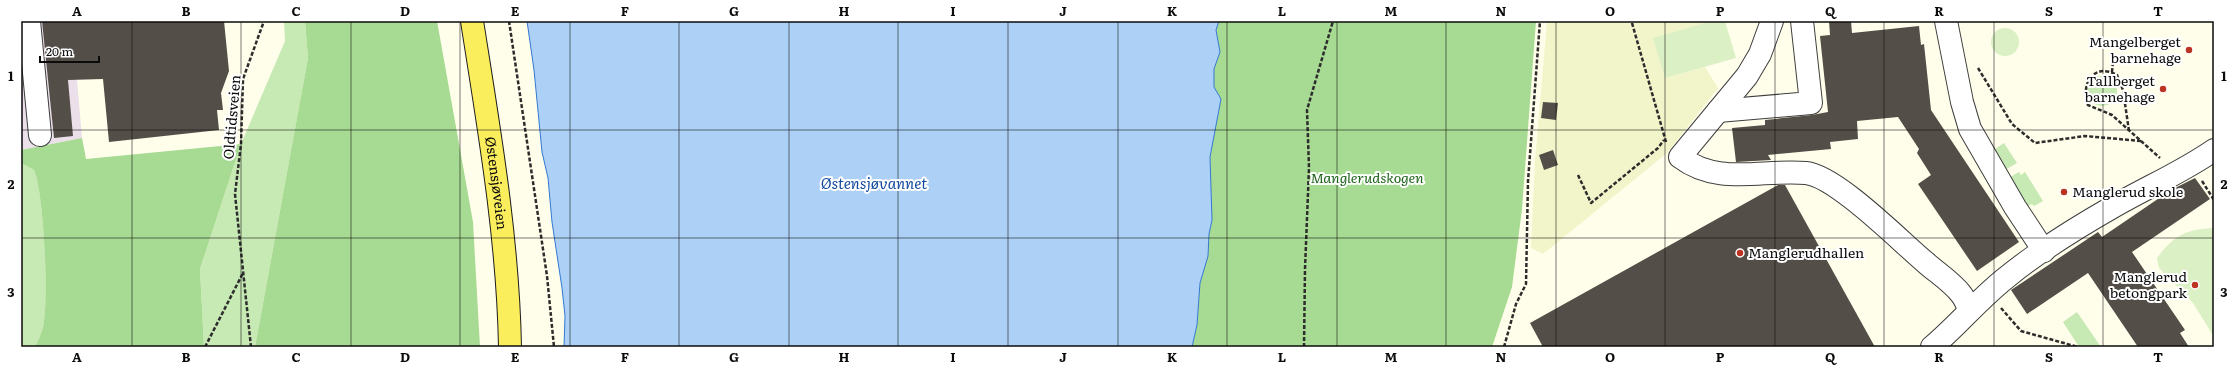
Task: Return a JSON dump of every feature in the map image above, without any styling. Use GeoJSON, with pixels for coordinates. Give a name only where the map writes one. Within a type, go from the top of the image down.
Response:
{"type":"FeatureCollection","features":[{"type":"Feature","properties":{"kind":"main road","name":"Østensjøveien"},"geometry":{"type":"LineString","coordinates":[[472,21],[497,197],[505,270],[510,347]]}},
{"type":"Feature","properties":{"kind":"lane"},"geometry":{"type":"LineString","coordinates":[[29,21],[40,135]]}},
{"type":"Feature","properties":{"kind":"lane"},"geometry":{"type":"LineString","coordinates":[[1772,21],[1760,54],[1747,76],[1680,157],[1692,166],[1707,172],[1728,175],[1808,173],[1825,179],[1873,217],[1961,294],[1970,310]]}},
{"type":"Feature","properties":{"kind":"lane"},"geometry":{"type":"LineString","coordinates":[[1718,111],[1811,103],[1802,21]]}},
{"type":"Feature","properties":{"kind":"lane"},"geometry":{"type":"LineString","coordinates":[[1946,21],[1962,102],[1970,129],[2015,207],[2044,251]]}},
{"type":"Feature","properties":{"kind":"lane"},"geometry":{"type":"LineString","coordinates":[[1932,347],[1958,325],[1970,310],[2007,277],[2044,251],[2110,208],[2192,165],[2214,150]]}},
{"type":"Feature","properties":{"kind":"path","name":"Oldtidsveien"},"geometry":{"type":"LineString","coordinates":[[251,347],[235,194],[241,144],[243,79],[264,21]]}},
{"type":"Feature","properties":{"kind":"path"},"geometry":{"type":"LineString","coordinates":[[508,21],[547,276],[554,347]]}},
{"type":"Feature","properties":{"kind":"path"},"geometry":{"type":"LineString","coordinates":[[1304,347],[1309,168],[1307,110],[1333,21]]}},
{"type":"Feature","properties":{"kind":"path"},"geometry":{"type":"LineString","coordinates":[[1504,347],[1516,304],[1526,284],[1528,181],[1540,21]]}},
{"type":"Feature","properties":{"kind":"path"},"geometry":{"type":"LineString","coordinates":[[1632,23],[1664,140],[1680,157]]}},
{"type":"Feature","properties":{"kind":"path"},"geometry":{"type":"LineString","coordinates":[[2113,61],[2112,72],[2120,81],[2123,90],[2130,132]]}},
{"type":"Feature","properties":{"kind":"path"},"geometry":{"type":"LineString","coordinates":[[1976,66],[2012,124],[2035,143],[2085,136],[2141,141]]}},
{"type":"Feature","properties":{"kind":"path"},"geometry":{"type":"LineString","coordinates":[[2112,72],[2099,72],[2088,80],[2084,96],[2088,105],[2112,115],[2177,172]]}},
{"type":"Feature","properties":{"kind":"path"},"geometry":{"type":"LineString","coordinates":[[1578,175],[1591,203],[1658,148],[1664,140]]}},
{"type":"Feature","properties":{"kind":"path"},"geometry":{"type":"LineString","coordinates":[[205,347],[244,272]]}},
{"type":"Feature","properties":{"kind":"path"},"geometry":{"type":"LineString","coordinates":[[1988,294],[2021,332],[2078,347]]}},
{"type":"Feature","properties":{"kind":"shaded area"},"geometry":{"type":"Polygon","coordinates":[[[21,21],[72,21],[82,138],[21,150],[21,21]]]}},
{"type":"Feature","properties":{"kind":"green space"},"geometry":{"type":"Polygon","coordinates":[[[284,21],[305,21],[308,58],[255,347],[204,347],[200,269],[241,144],[285,41],[284,21]]]}},
{"type":"Feature","properties":{"kind":"green space"},"geometry":{"type":"Polygon","coordinates":[[[305,21],[437,21],[473,222],[480,347],[255,347],[308,58],[305,21]]]}},
{"type":"Feature","properties":{"kind":"green space","name":"Manglerudskogen"},"geometry":{"type":"Polygon","coordinates":[[[1219,21],[1536,21],[1522,209],[1512,287],[1492,347],[1192,347],[1197,325],[1200,283],[1208,256],[1209,234],[1212,220],[1210,157],[1221,99],[1214,87],[1214,69],[1220,52],[1216,29],[1219,21]]]}},
{"type":"Feature","properties":{"kind":"green space"},"geometry":{"type":"Polygon","coordinates":[[[1547,21],[1711,21],[1665,78],[1705,67],[1718,88],[1667,153],[1543,254],[1531,248],[1535,161],[1547,21]]]}},
{"type":"Feature","properties":{"kind":"green space"},"geometry":{"type":"Polygon","coordinates":[[[1712,21],[1725,21],[1736,58],[1665,78],[1653,38],[1712,21]]]}},
{"type":"Feature","properties":{"kind":"green space"},"geometry":{"type":"Polygon","coordinates":[[[2005,28],[2015,32],[2019,42],[2015,52],[2005,56],[1995,52],[1991,42],[1995,32],[2005,28]]]}},
{"type":"Feature","properties":{"kind":"green space"},"geometry":{"type":"Polygon","coordinates":[[[2102,76],[2112,81],[2117,91],[2112,101],[2102,106],[2092,101],[2087,91],[2092,81],[2102,76]]]}},
{"type":"Feature","properties":{"kind":"green space"},"geometry":{"type":"Polygon","coordinates":[[[82,138],[86,159],[241,144],[200,269],[204,347],[35,347],[43,327],[45,314],[46,295],[43,223],[38,182],[34,170],[21,163],[21,150],[82,138]]]}},
{"type":"Feature","properties":{"kind":"green space"},"geometry":{"type":"Polygon","coordinates":[[[2004,143],[2017,163],[2005,170],[1992,151],[2004,143]]]}},
{"type":"Feature","properties":{"kind":"green space"},"geometry":{"type":"Polygon","coordinates":[[[21,163],[34,170],[38,182],[43,223],[46,295],[45,314],[43,327],[35,347],[21,347],[21,163]]]}},
{"type":"Feature","properties":{"kind":"green space"},"geometry":{"type":"Polygon","coordinates":[[[2019,172],[2021,175],[2025,172],[2043,201],[2034,206],[2032,204],[2028,206],[2010,177],[2019,172]]]}},
{"type":"Feature","properties":{"kind":"green space","name":"Manglerud betongpark"},"geometry":{"type":"Polygon","coordinates":[[[2214,229],[2214,337],[2193,303],[2159,268],[2157,258],[2174,239],[2194,230],[2214,229]]]}},
{"type":"Feature","properties":{"kind":"green space"},"geometry":{"type":"Polygon","coordinates":[[[2077,312],[2101,347],[2079,347],[2063,322],[2077,312]]]}},
{"type":"Feature","properties":{"kind":"water","name":"Østensjøvannet"},"geometry":{"type":"Polygon","coordinates":[[[527,21],[1219,21],[1216,30],[1220,52],[1214,69],[1214,87],[1221,99],[1210,157],[1212,220],[1209,234],[1208,256],[1200,283],[1197,325],[1192,347],[564,347],[565,316],[562,288],[552,222],[548,178],[542,152],[534,70],[527,21]]]}},
{"type":"Feature","properties":{"kind":"building"},"geometry":{"type":"Polygon","coordinates":[[[42,21],[224,21],[229,71],[221,93],[223,110],[217,110],[219,130],[109,142],[103,79],[68,80],[73,136],[54,138],[42,21]]]}},
{"type":"Feature","properties":{"kind":"building"},"geometry":{"type":"Polygon","coordinates":[[[1829,21],[1851,21],[1852,33],[1919,26],[1921,45],[1924,44],[1931,110],[2019,242],[1977,271],[1918,184],[1931,175],[1917,153],[1919,149],[1898,117],[1857,121],[1858,139],[1830,142],[1831,149],[1768,155],[1771,160],[1736,162],[1732,128],[1765,125],[1765,120],[1828,112],[1820,36],[1830,35],[1829,21]]]}},
{"type":"Feature","properties":{"kind":"building"},"geometry":{"type":"Polygon","coordinates":[[[1543,102],[1558,103],[1556,120],[1541,118],[1543,102]]]}},
{"type":"Feature","properties":{"kind":"building"},"geometry":{"type":"Polygon","coordinates":[[[1553,150],[1558,165],[1544,170],[1539,155],[1553,150]]]}},
{"type":"Feature","properties":{"kind":"building"},"geometry":{"type":"Polygon","coordinates":[[[2195,178],[2210,199],[2132,252],[2185,330],[2180,333],[2189,347],[2138,347],[2088,273],[2027,314],[2011,290],[2098,232],[2102,237],[2171,190],[2195,178]]]}},
{"type":"Feature","properties":{"kind":"building","name":"Manglerudhallen"},"geometry":{"type":"Polygon","coordinates":[[[1778,185],[1785,185],[1875,347],[1543,347],[1530,323],[1778,185]]]}},
{"type":"Feature","properties":{"kind":"place","name":"Mangelberget barnehage"},"geometry":{"type":"Point","coordinates":[2189,50]}},
{"type":"Feature","properties":{"kind":"place","name":"Tallberget barnehage"},"geometry":{"type":"Point","coordinates":[2163,89]}},
{"type":"Feature","properties":{"kind":"place","name":"Manglerud skole"},"geometry":{"type":"Point","coordinates":[2064,192]}},
{"type":"Feature","properties":{"kind":"place","name":"Manglerudhallen"},"geometry":{"type":"Point","coordinates":[1740,253]}},
{"type":"Feature","properties":{"kind":"place","name":"Manglerud betongpark"},"geometry":{"type":"Point","coordinates":[2195,285]}}]}
